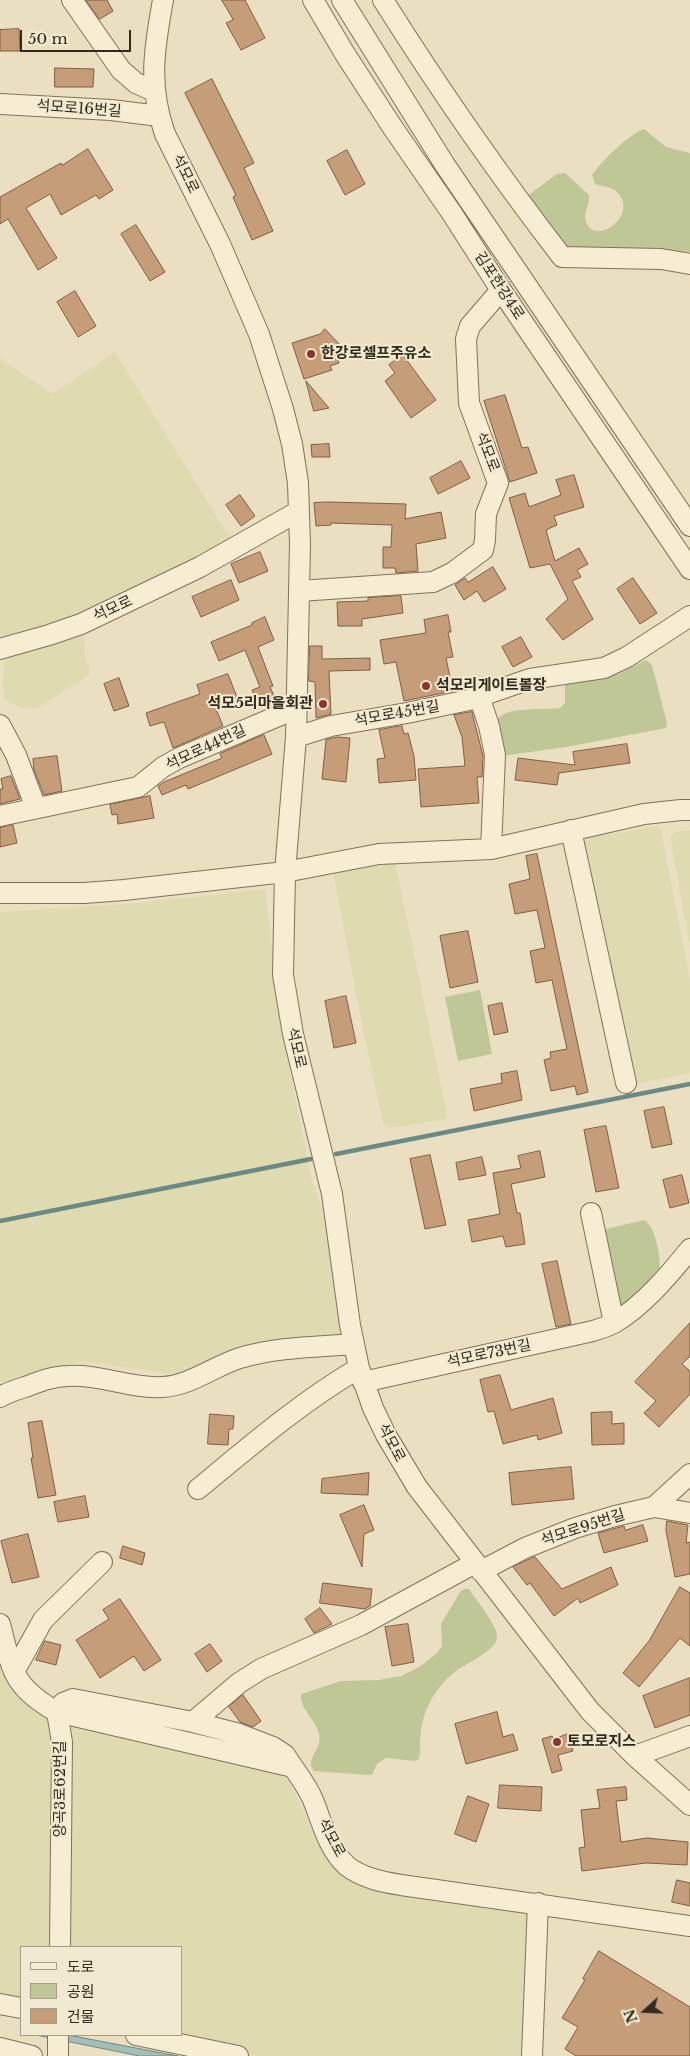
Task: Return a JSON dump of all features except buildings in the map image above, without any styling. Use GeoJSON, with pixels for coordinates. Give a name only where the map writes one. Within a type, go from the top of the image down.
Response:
{"type":"FeatureCollection","features":[{"type":"Feature","properties":{"kind":"street"},"geometry":{"type":"LineString","coordinates":[[72,0],[121,70],[136,83],[154,92]]}},
{"type":"Feature","properties":{"kind":"street","name":"석모로"},"geometry":{"type":"LineString","coordinates":[[163,0],[154,61],[154,92],[159,116],[165,134],[220,244],[258,334],[283,409],[292,444],[298,482],[300,590],[297,708],[285,872],[284,975],[287,1003],[308,1099],[322,1148],[332,1194],[353,1344],[361,1375],[373,1408],[416,1488],[590,1711],[635,1756],[690,1805]]}},
{"type":"Feature","properties":{"kind":"street","name":"김포한강4로"},"geometry":{"type":"LineString","coordinates":[[313,0],[387,120],[451,212],[501,290],[690,569]]}},
{"type":"Feature","properties":{"kind":"street","name":"김포한강4로"},"geometry":{"type":"LineString","coordinates":[[342,0],[445,165],[690,526]]}},
{"type":"Feature","properties":{"kind":"street"},"geometry":{"type":"LineString","coordinates":[[383,0],[422,62],[508,188],[562,257],[661,260],[690,264]]}},
{"type":"Feature","properties":{"kind":"street","name":"석모로16번길"},"geometry":{"type":"LineString","coordinates":[[0,104],[111,110],[159,116]]}},
{"type":"Feature","properties":{"kind":"street","name":"석모로"},"geometry":{"type":"LineString","coordinates":[[300,590],[433,582],[452,573],[483,550],[486,540],[486,514],[498,483],[469,403],[466,339],[470,326],[501,290]]}},
{"type":"Feature","properties":{"kind":"street","name":"석모로"},"geometry":{"type":"LineString","coordinates":[[0,649],[81,624],[200,567],[299,511]]}},
{"type":"Feature","properties":{"kind":"street","name":"석모로45번길"},"geometry":{"type":"LineString","coordinates":[[296,737],[332,726],[452,704],[530,679],[604,668],[616,664],[690,616]]}},
{"type":"Feature","properties":{"kind":"street"},"geometry":{"type":"LineString","coordinates":[[479,696],[489,726],[495,756],[491,849]]}},
{"type":"Feature","properties":{"kind":"street","name":"석모로44번길"},"geometry":{"type":"LineString","coordinates":[[0,816],[138,787],[163,767],[179,758],[297,708]]}},
{"type":"Feature","properties":{"kind":"street"},"geometry":{"type":"LineString","coordinates":[[0,725],[16,755],[36,808]]}},
{"type":"Feature","properties":{"kind":"street"},"geometry":{"type":"LineString","coordinates":[[0,893],[116,890],[285,872],[379,854],[491,849],[644,814],[690,810]]}},
{"type":"Feature","properties":{"kind":"street"},"geometry":{"type":"LineString","coordinates":[[571,830],[626,1083]]}},
{"type":"Feature","properties":{"kind":"street"},"geometry":{"type":"LineString","coordinates":[[591,1214],[614,1323]]}},
{"type":"Feature","properties":{"kind":"street","name":"석모로73번길"},"geometry":{"type":"LineString","coordinates":[[361,1375],[593,1332],[614,1323],[632,1311],[682,1272],[690,1249]]}},
{"type":"Feature","properties":{"kind":"street"},"geometry":{"type":"LineString","coordinates":[[0,1397],[46,1380],[67,1376],[89,1377],[148,1387],[164,1387],[186,1382],[224,1364],[251,1355],[280,1350],[353,1344]]}},
{"type":"Feature","properties":{"kind":"street"},"geometry":{"type":"LineString","coordinates":[[198,1489],[254,1442],[332,1384],[361,1375]]}},
{"type":"Feature","properties":{"kind":"street"},"geometry":{"type":"LineString","coordinates":[[654,1507],[690,1474]]}},
{"type":"Feature","properties":{"kind":"street","name":"석모로95번길"},"geometry":{"type":"LineString","coordinates":[[193,1722],[239,1683],[261,1669],[361,1625],[478,1567],[575,1528],[654,1507],[690,1513]]}},
{"type":"Feature","properties":{"kind":"street"},"geometry":{"type":"LineString","coordinates":[[14,1672],[43,1620],[102,1562]]}},
{"type":"Feature","properties":{"kind":"street"},"geometry":{"type":"LineString","coordinates":[[0,1624],[19,1683],[31,1696],[57,1712],[293,1767]]}},
{"type":"Feature","properties":{"kind":"street","name":"석모로"},"geometry":{"type":"LineString","coordinates":[[57,1712],[63,1704],[73,1700],[193,1722],[239,1734],[274,1746],[284,1754],[309,1792],[326,1835],[336,1852],[346,1865],[375,1880],[690,1926]]}},
{"type":"Feature","properties":{"kind":"street","name":"양곡3로62번길"},"geometry":{"type":"LineString","coordinates":[[57,1712],[62,1742],[60,1946]]}},
{"type":"Feature","properties":{"kind":"street"},"geometry":{"type":"LineString","coordinates":[[635,1756],[690,1736]]}},
{"type":"Feature","properties":{"kind":"street"},"geometry":{"type":"LineString","coordinates":[[532,2056],[538,1903]]}},
{"type":"Feature","properties":{"kind":"street"},"geometry":{"type":"LineString","coordinates":[[0,2004],[20,2008]]}},
{"type":"Feature","properties":{"kind":"street"},"geometry":{"type":"LineString","coordinates":[[58,2036],[58,2056]]}},
{"type":"Feature","properties":{"kind":"street"},"geometry":{"type":"LineString","coordinates":[[141,2036],[238,2056]]}},
{"type":"Feature","properties":{"kind":"street"},"geometry":{"type":"LineString","coordinates":[[0,2048],[32,2056]]}},
{"type":"Feature","properties":{"kind":"shaded area"},"geometry":{"type":"Polygon","coordinates":[[[115,352],[233,543],[81,620],[0,643],[0,358],[52,394],[115,352]]]}},
{"type":"Feature","properties":{"kind":"shaded area"},"geometry":{"type":"Polygon","coordinates":[[[80,631],[84,635],[85,657],[90,668],[89,675],[35,709],[19,707],[5,700],[3,685],[5,654],[80,631]]]}},
{"type":"Feature","properties":{"kind":"shaded area"},"geometry":{"type":"Polygon","coordinates":[[[657,826],[661,830],[690,981],[690,1073],[637,1084],[583,842],[588,838],[657,826]]]}},
{"type":"Feature","properties":{"kind":"shaded area"},"geometry":{"type":"Polygon","coordinates":[[[690,830],[690,946],[670,837],[675,832],[690,830]]]}},
{"type":"Feature","properties":{"kind":"shaded area"},"geometry":{"type":"Polygon","coordinates":[[[395,861],[447,1114],[446,1118],[442,1120],[389,1128],[383,1124],[333,871],[395,861]]]}},
{"type":"Feature","properties":{"kind":"shaded area"},"geometry":{"type":"Polygon","coordinates":[[[265,889],[282,1031],[312,1182],[332,1233],[344,1337],[186,1376],[82,1361],[0,1383],[0,912],[128,904],[265,889]]]}},
{"type":"Feature","properties":{"kind":"shaded area"},"geometry":{"type":"Polygon","coordinates":[[[0,1639],[30,1703],[274,1770],[290,1782],[317,1841],[333,1866],[357,1885],[533,1913],[521,2056],[250,2056],[154,2036],[182,2036],[182,1946],[20,1946],[20,2008],[0,2004],[0,1639]]]}},
{"type":"Feature","properties":{"kind":"green space"},"geometry":{"type":"Polygon","coordinates":[[[644,129],[666,147],[690,153],[690,252],[650,250],[563,254],[523,199],[557,174],[565,173],[589,195],[585,219],[591,229],[598,231],[606,230],[620,218],[623,210],[623,201],[615,190],[595,184],[592,175],[616,149],[631,136],[644,129]]]}},
{"type":"Feature","properties":{"kind":"green space"},"geometry":{"type":"Polygon","coordinates":[[[646,660],[652,665],[667,723],[666,728],[566,747],[502,756],[496,729],[500,716],[515,711],[560,708],[565,703],[565,682],[618,674],[646,660]]]}},
{"type":"Feature","properties":{"kind":"green space"},"geometry":{"type":"Polygon","coordinates":[[[480,990],[492,1054],[458,1061],[445,997],[480,990]]]}},
{"type":"Feature","properties":{"kind":"green space"},"geometry":{"type":"Polygon","coordinates":[[[644,1220],[648,1223],[655,1236],[660,1262],[659,1275],[623,1306],[619,1305],[602,1230],[644,1220]]]}},
{"type":"Feature","properties":{"kind":"green space"},"geometry":{"type":"Polygon","coordinates":[[[464,1589],[469,1589],[486,1614],[497,1633],[497,1638],[492,1647],[486,1652],[449,1676],[432,1698],[422,1723],[419,1759],[415,1761],[386,1758],[377,1764],[372,1775],[314,1771],[311,1762],[320,1739],[315,1724],[305,1709],[301,1694],[341,1681],[379,1680],[401,1676],[421,1666],[437,1653],[442,1646],[441,1624],[460,1592],[464,1589]]]}},
{"type":"Feature","properties":{"kind":"water"},"geometry":{"type":"Polygon","coordinates":[[[41,2036],[73,2036],[178,2056],[140,2056],[41,2036]]]}},
{"type":"Feature","properties":{"kind":"waterway"},"geometry":{"type":"LineString","coordinates":[[336,1154],[690,1084]]}},
{"type":"Feature","properties":{"kind":"waterway"},"geometry":{"type":"LineString","coordinates":[[0,1221],[311,1159]]}},
{"type":"Feature","properties":{"kind":"place","name":"한강로셀프주유소"},"geometry":{"type":"Point","coordinates":[311,354]}},
{"type":"Feature","properties":{"kind":"place","name":"석모리게이트볼장"},"geometry":{"type":"Point","coordinates":[426,686]}},
{"type":"Feature","properties":{"kind":"place","name":"석모5리마을회관"},"geometry":{"type":"Point","coordinates":[323,704]}},
{"type":"Feature","properties":{"kind":"place","name":"토모로지스"},"geometry":{"type":"Point","coordinates":[557,1742]}}]}
